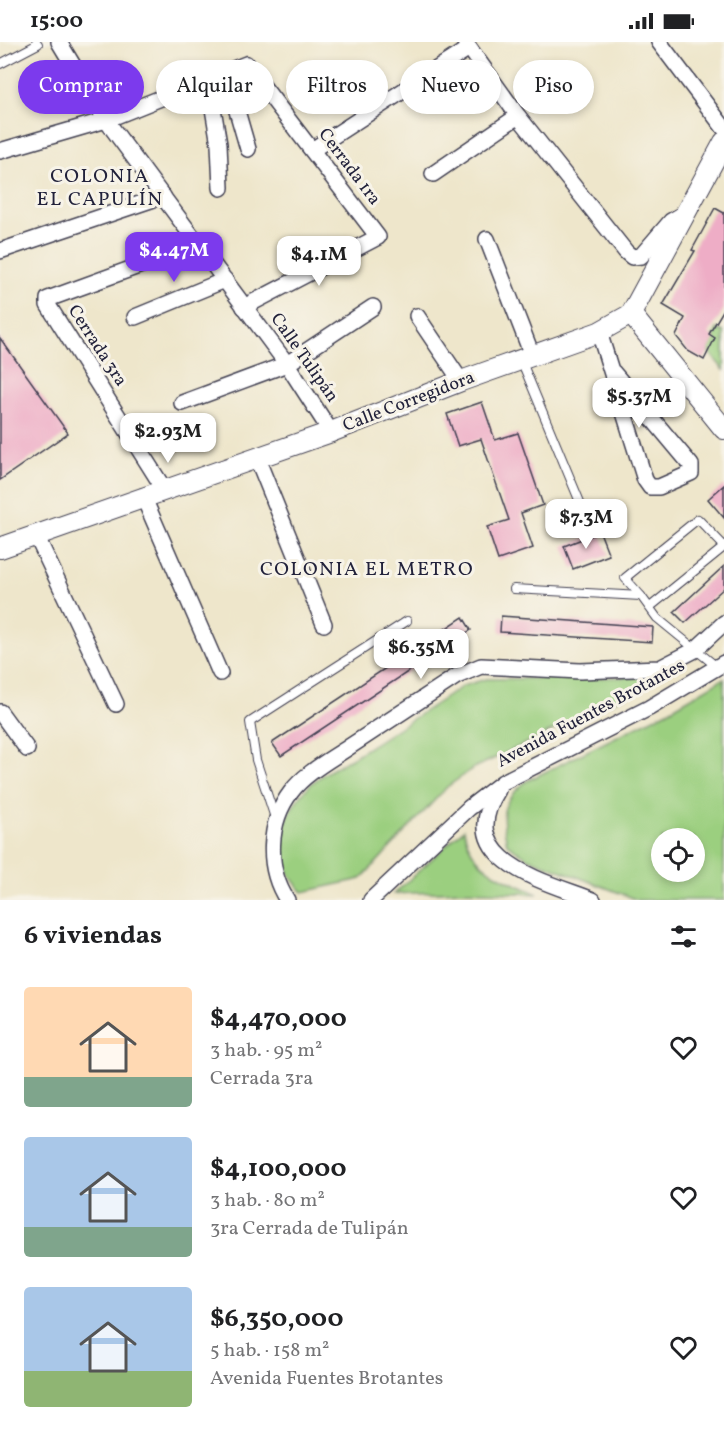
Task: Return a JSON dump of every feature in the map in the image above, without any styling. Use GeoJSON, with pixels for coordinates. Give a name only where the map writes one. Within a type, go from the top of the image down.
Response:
{"type":"FeatureCollection","features":[{"type":"Feature","properties":{"kind":"street","name":"Calle Tulipán"},"geometry":{"type":"LineString","coordinates":[[59,42],[106,120],[287,364],[331,432]]}},
{"type":"Feature","properties":{"kind":"street"},"geometry":{"type":"LineString","coordinates":[[659,42],[724,128]]}},
{"type":"Feature","properties":{"kind":"street"},"geometry":{"type":"LineString","coordinates":[[312,150],[467,45],[518,116],[604,226],[632,257],[641,256],[671,221],[688,211]]}},
{"type":"Feature","properties":{"kind":"street"},"geometry":{"type":"LineString","coordinates":[[0,151],[106,120],[156,100]]}},
{"type":"Feature","properties":{"kind":"street","name":"Cerrada 1ra"},"geometry":{"type":"LineString","coordinates":[[244,307],[378,237],[274,100]]}},
{"type":"Feature","properties":{"kind":"street"},"geometry":{"type":"LineString","coordinates":[[214,114],[219,144],[220,188]]}},
{"type":"Feature","properties":{"kind":"street"},"geometry":{"type":"LineString","coordinates":[[238,114],[248,149]]}},
{"type":"Feature","properties":{"kind":"street"},"geometry":{"type":"LineString","coordinates":[[433,174],[518,116]]}},
{"type":"Feature","properties":{"kind":"street"},"geometry":{"type":"LineString","coordinates":[[724,142],[631,314],[724,429]]}},
{"type":"Feature","properties":{"kind":"street"},"geometry":{"type":"LineString","coordinates":[[0,251],[163,196]]}},
{"type":"Feature","properties":{"kind":"street"},"geometry":{"type":"LineString","coordinates":[[487,239],[527,357]]}},
{"type":"Feature","properties":{"kind":"street","name":"Cerrada 3ra"},"geometry":{"type":"LineString","coordinates":[[164,489],[48,304],[48,299],[199,244]]}},
{"type":"Feature","properties":{"kind":"street"},"geometry":{"type":"LineString","coordinates":[[135,317],[225,280]]}},
{"type":"Feature","properties":{"kind":"street"},"geometry":{"type":"LineString","coordinates":[[182,403],[287,364],[373,307]]}},
{"type":"Feature","properties":{"kind":"street","name":"Calle Corregidora"},"geometry":{"type":"LineString","coordinates":[[0,548],[331,432],[461,381],[599,332],[631,314]]}},
{"type":"Feature","properties":{"kind":"street"},"geometry":{"type":"LineString","coordinates":[[417,316],[461,381]]}},
{"type":"Feature","properties":{"kind":"street"},"geometry":{"type":"LineString","coordinates":[[599,332],[645,480],[650,487],[659,487],[691,473],[691,465],[613,372]]}},
{"type":"Feature","properties":{"kind":"street"},"geometry":{"type":"LineString","coordinates":[[257,458],[324,624]]}},
{"type":"Feature","properties":{"kind":"street"},"geometry":{"type":"LineString","coordinates":[[143,496],[220,673]]}},
{"type":"Feature","properties":{"kind":"street"},"geometry":{"type":"LineString","coordinates":[[36,535],[116,704]]}},
{"type":"Feature","properties":{"kind":"street","name":"Avenida Fuentes Brotantes"},"geometry":{"type":"LineString","coordinates":[[280,897],[272,842],[275,818],[291,790],[317,768],[457,676],[481,666],[580,671],[660,668],[695,650],[724,623]]}},
{"type":"Feature","properties":{"kind":"street","name":"Avenida Fuentes Brotantes"},"geometry":{"type":"LineString","coordinates":[[371,900],[469,808],[503,782],[649,708],[721,665]]}},
{"type":"Feature","properties":{"kind":"street"},"geometry":{"type":"LineString","coordinates":[[0,712],[27,749]]}},
{"type":"Feature","properties":{"kind":"street"},"geometry":{"type":"LineString","coordinates":[[503,782],[490,803],[487,817],[491,845],[499,857],[513,868],[593,900]]}},
{"type":"Feature","properties":{"kind":"lane"},"geometry":{"type":"LineString","coordinates":[[0,64],[38,44],[36,42]]}},
{"type":"Feature","properties":{"kind":"lane"},"geometry":{"type":"LineString","coordinates":[[527,357],[587,519]]}},
{"type":"Feature","properties":{"kind":"lane"},"geometry":{"type":"LineString","coordinates":[[650,608],[724,546],[698,519],[625,578],[657,618],[695,650],[721,665]]}},
{"type":"Feature","properties":{"kind":"lane"},"geometry":{"type":"LineString","coordinates":[[514,589],[641,596]]}},
{"type":"Feature","properties":{"kind":"lane"},"geometry":{"type":"LineString","coordinates":[[275,818],[256,760],[250,722],[407,621]]}},
{"type":"Feature","properties":{"kind":"green space"},"geometry":{"type":"Polygon","coordinates":[[[717,329],[724,332],[724,370],[708,351],[717,329]]]}},
{"type":"Feature","properties":{"kind":"green space"},"geometry":{"type":"Polygon","coordinates":[[[650,677],[653,683],[474,768],[447,787],[361,879],[303,892],[293,879],[282,852],[282,838],[291,811],[309,786],[463,686],[486,679],[650,677]]]}},
{"type":"Feature","properties":{"kind":"green space"},"geometry":{"type":"Polygon","coordinates":[[[724,678],[724,900],[638,900],[528,858],[507,844],[503,817],[507,803],[525,782],[668,711],[724,678]]]}},
{"type":"Feature","properties":{"kind":"green space"},"geometry":{"type":"Polygon","coordinates":[[[464,829],[468,843],[482,864],[501,878],[538,894],[463,891],[394,894],[464,829]]]}},
{"type":"Feature","properties":{"kind":"building"},"geometry":{"type":"Polygon","coordinates":[[[715,208],[724,213],[724,309],[709,334],[715,338],[704,360],[688,351],[676,336],[685,318],[663,305],[695,251],[692,250],[715,208]]]}},
{"type":"Feature","properties":{"kind":"building"},"geometry":{"type":"Polygon","coordinates":[[[0,338],[68,433],[0,480],[0,338]]]}},
{"type":"Feature","properties":{"kind":"building"},"geometry":{"type":"Polygon","coordinates":[[[482,402],[495,440],[518,433],[543,505],[521,513],[533,548],[498,560],[487,527],[509,520],[481,439],[458,446],[447,414],[482,402]]]}},
{"type":"Feature","properties":{"kind":"building"},"geometry":{"type":"Polygon","coordinates":[[[724,485],[724,518],[708,499],[724,485]]]}},
{"type":"Feature","properties":{"kind":"building"},"geometry":{"type":"Polygon","coordinates":[[[600,532],[609,555],[573,569],[564,546],[600,532]]]}},
{"type":"Feature","properties":{"kind":"building"},"geometry":{"type":"Polygon","coordinates":[[[724,566],[724,588],[685,623],[674,612],[724,566]]]}},
{"type":"Feature","properties":{"kind":"building"},"geometry":{"type":"Polygon","coordinates":[[[501,616],[653,627],[652,642],[500,632],[501,616]]]}},
{"type":"Feature","properties":{"kind":"building"},"geometry":{"type":"Polygon","coordinates":[[[463,617],[471,630],[281,756],[272,743],[463,617]]]}},
{"type":"Feature","properties":{"kind":"district","name":"COLONIA EL CAPULÍN"},"geometry":{"type":"Point","coordinates":[100,188]}},
{"type":"Feature","properties":{"kind":"district","name":"COLONIA EL METRO"},"geometry":{"type":"Point","coordinates":[367,570]}}]}
